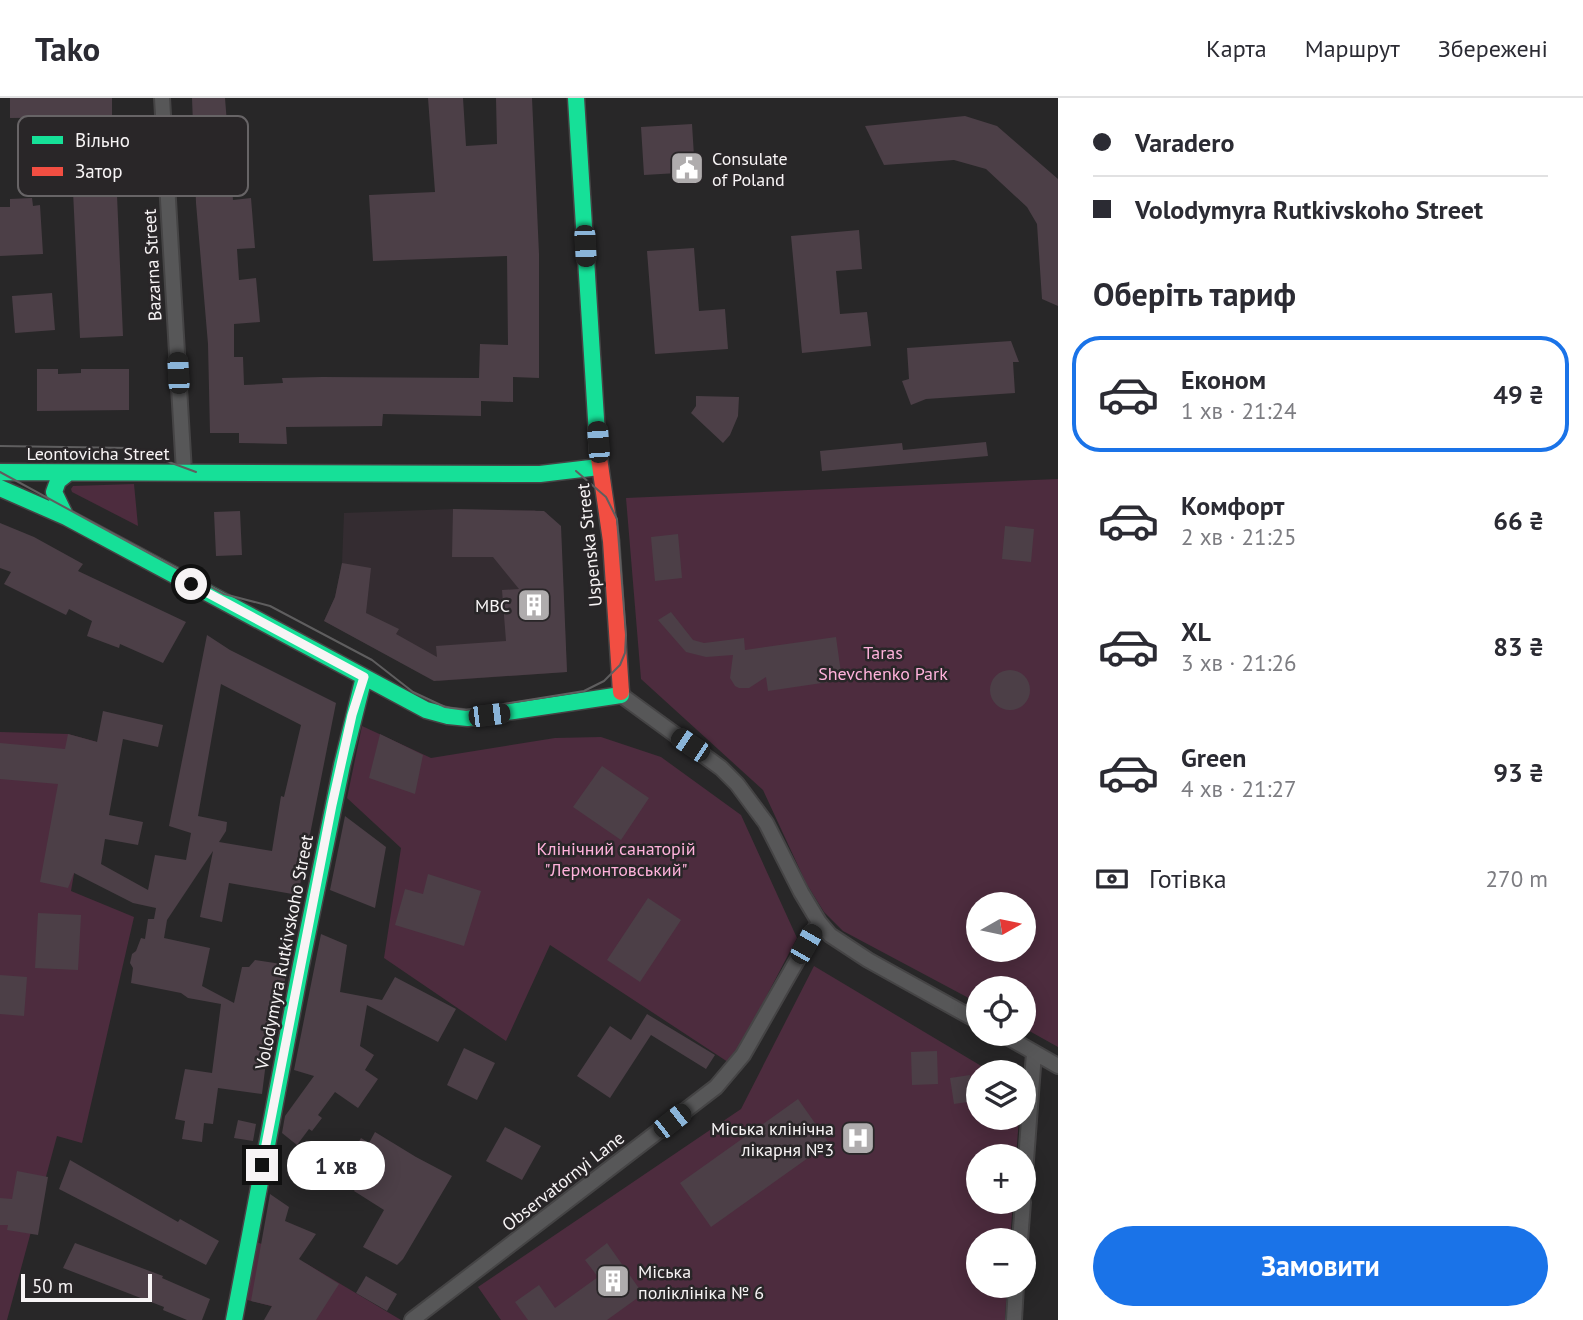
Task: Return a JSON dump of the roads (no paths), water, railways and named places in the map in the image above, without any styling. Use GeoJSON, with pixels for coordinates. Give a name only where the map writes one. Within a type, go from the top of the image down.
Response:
{"type":"FeatureCollection","features":[{"type":"Feature","properties":{"kind":"street","name":"Bazarna Street"},"geometry":{"type":"LineString","coordinates":[[162,98],[163,116]]}},
{"type":"Feature","properties":{"kind":"street","name":"Uspenska Street"},"geometry":{"type":"LineString","coordinates":[[576,98],[599,467],[611,541],[621,695]]}},
{"type":"Feature","properties":{"kind":"street","name":"Bazarna Street"},"geometry":{"type":"LineString","coordinates":[[169,196],[190,472]]}},
{"type":"Feature","properties":{"kind":"street","name":"Leontovicha Street"},"geometry":{"type":"LineString","coordinates":[[0,472],[453,474],[576,471],[599,467]]}},
{"type":"Feature","properties":{"kind":"street"},"geometry":{"type":"LineString","coordinates":[[66,517],[54,492],[58,481],[68,472]]}},
{"type":"Feature","properties":{"kind":"street"},"geometry":{"type":"LineString","coordinates":[[0,488],[66,517],[426,710],[468,718],[621,695],[721,768],[737,784],[766,823],[819,922],[830,935],[846,947],[966,1014]]}},
{"type":"Feature","properties":{"kind":"street","name":"Volodymyra Rutkivskoho Street"},"geometry":{"type":"LineString","coordinates":[[234,1320],[298,972],[352,715],[364,677]]}},
{"type":"Feature","properties":{"kind":"street","name":"Observatornyi Lane"},"geometry":{"type":"LineString","coordinates":[[412,1320],[716,1087],[743,1055],[819,922]]}},
{"type":"Feature","properties":{"kind":"street"},"geometry":{"type":"LineString","coordinates":[[1022,1046],[1058,1066]]}},
{"type":"Feature","properties":{"kind":"street"},"geometry":{"type":"LineString","coordinates":[[1027,1144],[1034,1053]]}},
{"type":"Feature","properties":{"kind":"street"},"geometry":{"type":"LineString","coordinates":[[1014,1320],[1015,1298]]}},
{"type":"Feature","properties":{"kind":"tram line"},"geometry":{"type":"LineString","coordinates":[[0,446],[131,448],[196,472]]}},
{"type":"Feature","properties":{"kind":"tram line"},"geometry":{"type":"LineString","coordinates":[[0,472],[224,594],[270,606],[372,660],[413,692],[445,707],[466,710],[584,691],[604,681],[620,665],[625,653],[626,635],[617,519],[606,497],[576,471]]}},
{"type":"Feature","properties":{"kind":"place","name":"Consulate of Poland"},"geometry":{"type":"Point","coordinates":[687,168]}},
{"type":"Feature","properties":{"kind":"place","name":"МВС"},"geometry":{"type":"Point","coordinates":[534,605]}},
{"type":"Feature","properties":{"kind":"place","name":"Міська клінічна лікарня №3"},"geometry":{"type":"Point","coordinates":[858,1138]}},
{"type":"Feature","properties":{"kind":"place","name":"Міська поліклініка № 6"},"geometry":{"type":"Point","coordinates":[613,1281]}},
{"type":"Feature","properties":{"kind":"park label","name":"Taras Shevchenko Park"},"geometry":{"type":"Point","coordinates":[883,662]}},
{"type":"Feature","properties":{"kind":"park label","name":"Клінічний санаторій \"Лермонтовський\""},"geometry":{"type":"Point","coordinates":[616,858]}}]}
